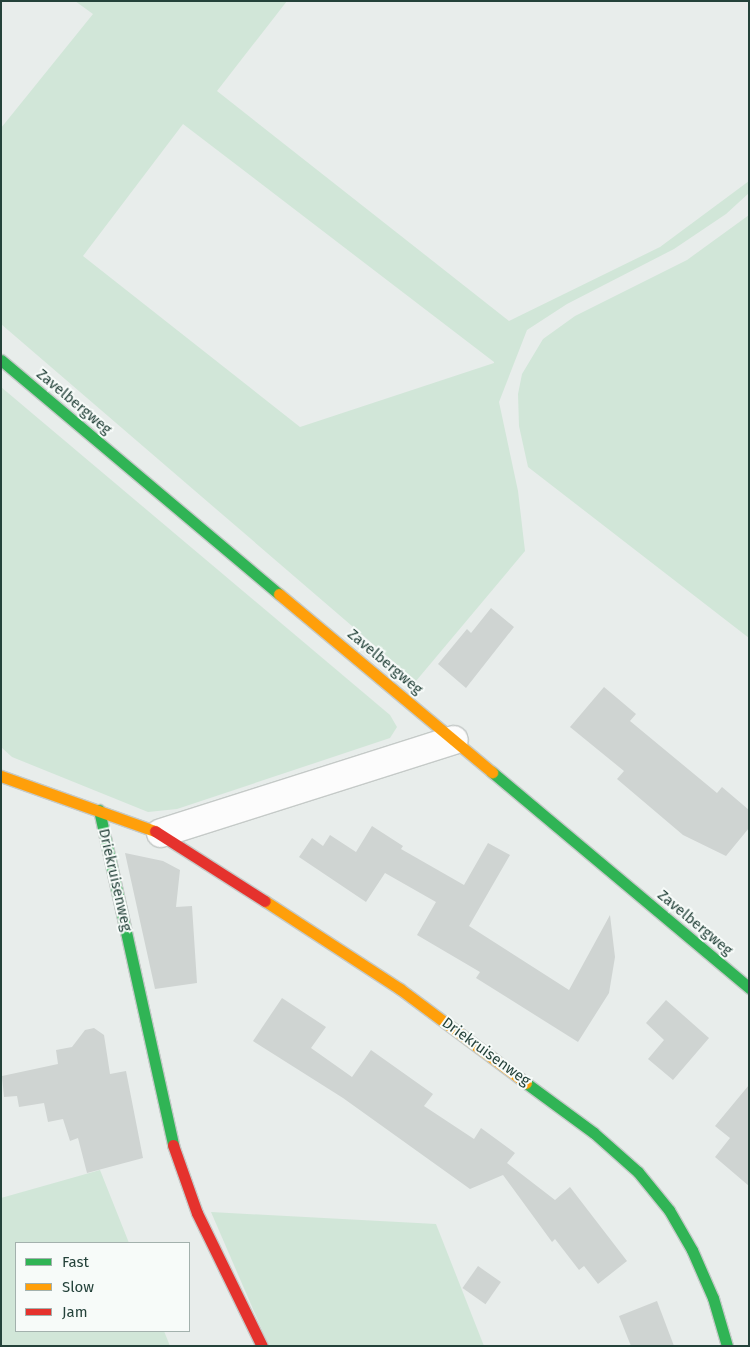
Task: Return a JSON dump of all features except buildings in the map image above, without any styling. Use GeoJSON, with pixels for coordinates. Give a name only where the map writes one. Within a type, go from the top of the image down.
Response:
{"type":"FeatureCollection","features":[{"type":"Feature","properties":{"kind":"street","name":"Zavelbergweg"},"geometry":{"type":"LineString","coordinates":[[1,360],[749,988]]}},
{"type":"Feature","properties":{"kind":"street"},"geometry":{"type":"LineString","coordinates":[[161,833],[454,740]]}},
{"type":"Feature","properties":{"kind":"street","name":"Driekruisenweg"},"geometry":{"type":"LineString","coordinates":[[1,776],[161,833],[400,989],[594,1133],[638,1172],[670,1210],[692,1250],[713,1298],[727,1346]]}},
{"type":"Feature","properties":{"kind":"street","name":"Driekruisenweg"},"geometry":{"type":"LineString","coordinates":[[99,810],[174,1148],[197,1213],[262,1346]]}},
{"type":"Feature","properties":{"kind":"green space"},"geometry":{"type":"Polygon","coordinates":[[[75,1],[287,1],[217,91],[509,321],[660,247],[749,181],[749,193],[726,214],[674,249],[567,304],[527,330],[499,402],[518,491],[525,551],[416,681],[1,324],[1,128],[93,14],[75,1]],[[183,124],[83,256],[300,427],[494,362],[183,124]]]}},
{"type":"Feature","properties":{"kind":"green space"},"geometry":{"type":"Polygon","coordinates":[[[749,215],[749,638],[528,467],[519,426],[518,394],[522,374],[543,339],[575,316],[687,260],[749,215]]]}},
{"type":"Feature","properties":{"kind":"green space"},"geometry":{"type":"Polygon","coordinates":[[[1,387],[390,715],[397,727],[390,738],[177,809],[148,812],[12,757],[1,747],[1,387]]]}},
{"type":"Feature","properties":{"kind":"green space"},"geometry":{"type":"Polygon","coordinates":[[[100,1170],[129,1242],[15,1242],[15,1332],[164,1332],[170,1346],[1,1346],[1,1198],[100,1170]]]}},
{"type":"Feature","properties":{"kind":"green space"},"geometry":{"type":"Polygon","coordinates":[[[211,1212],[436,1224],[484,1346],[269,1346],[211,1212]]]}},
{"type":"Feature","properties":{"kind":"traffic: fast"},"geometry":{"type":"LineString","coordinates":[[1,360],[279,594]]}},
{"type":"Feature","properties":{"kind":"traffic: fast"},"geometry":{"type":"LineString","coordinates":[[492,772],[749,988]]}},
{"type":"Feature","properties":{"kind":"traffic: fast"},"geometry":{"type":"LineString","coordinates":[[99,810],[173,1145]]}},
{"type":"Feature","properties":{"kind":"traffic: fast"},"geometry":{"type":"LineString","coordinates":[[526,1083],[594,1133],[638,1172],[669,1210],[692,1250],[713,1298],[727,1346]]}},
{"type":"Feature","properties":{"kind":"traffic: slow"},"geometry":{"type":"LineString","coordinates":[[279,594],[492,772]]}},
{"type":"Feature","properties":{"kind":"traffic: slow"},"geometry":{"type":"LineString","coordinates":[[1,776],[155,831]]}},
{"type":"Feature","properties":{"kind":"traffic: slow"},"geometry":{"type":"LineString","coordinates":[[265,901],[400,989],[526,1083]]}},
{"type":"Feature","properties":{"kind":"traffic: jam"},"geometry":{"type":"LineString","coordinates":[[155,831],[265,901]]}},
{"type":"Feature","properties":{"kind":"traffic: jam"},"geometry":{"type":"LineString","coordinates":[[173,1145],[197,1213],[262,1346]]}}]}
